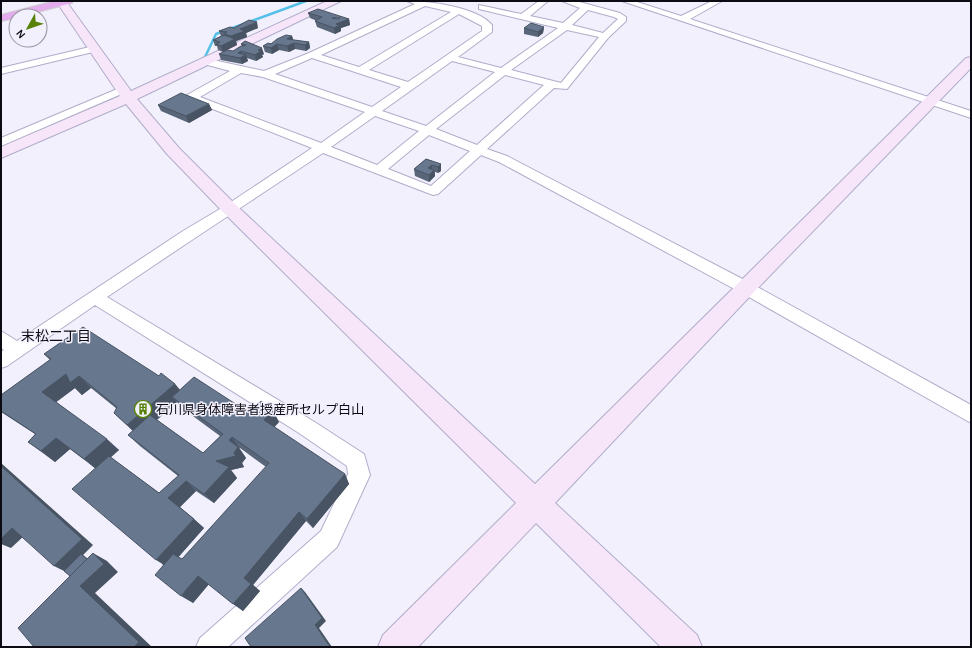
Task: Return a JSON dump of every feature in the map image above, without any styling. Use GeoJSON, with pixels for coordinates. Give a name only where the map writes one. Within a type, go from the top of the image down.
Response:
{"type":"FeatureCollection","features":[{"type":"Feature","properties":{"kind":"highway"},"geometry":{"type":"LineString","coordinates":[[48,10],[67,3]]}},
{"type":"Feature","properties":{"kind":"highway"},"geometry":{"type":"LineString","coordinates":[[1,18],[67,3]]}},
{"type":"Feature","properties":{"kind":"street"},"geometry":{"type":"LineString","coordinates":[[1,142],[208,62],[336,1]]}},
{"type":"Feature","properties":{"kind":"street"},"geometry":{"type":"LineString","coordinates":[[1,361],[188,234],[230,209],[323,147],[487,32],[487,25],[481,19],[431,3],[411,1]]}},
{"type":"Feature","properties":{"kind":"street"},"geometry":{"type":"LineString","coordinates":[[361,70],[461,13],[482,7],[492,1]]}},
{"type":"Feature","properties":{"kind":"street"},"geometry":{"type":"LineString","coordinates":[[522,17],[544,1]]}},
{"type":"Feature","properties":{"kind":"street"},"geometry":{"type":"LineString","coordinates":[[452,58],[563,87],[604,36],[623,19],[618,15],[566,1]]}},
{"type":"Feature","properties":{"kind":"street"},"geometry":{"type":"LineString","coordinates":[[626,1],[971,115]]}},
{"type":"Feature","properties":{"kind":"street"},"geometry":{"type":"LineString","coordinates":[[683,19],[718,1]]}},
{"type":"Feature","properties":{"kind":"street"},"geometry":{"type":"LineString","coordinates":[[67,3],[94,48],[125,94],[173,151],[230,209],[685,647]]}},
{"type":"Feature","properties":{"kind":"street"},"geometry":{"type":"LineString","coordinates":[[265,74],[431,3]]}},
{"type":"Feature","properties":{"kind":"street"},"geometry":{"type":"LineString","coordinates":[[378,170],[503,71],[566,26],[587,6]]}},
{"type":"Feature","properties":{"kind":"street"},"geometry":{"type":"LineString","coordinates":[[482,7],[604,36]]}},
{"type":"Feature","properties":{"kind":"street"},"geometry":{"type":"LineString","coordinates":[[1,71],[94,48]]}},
{"type":"Feature","properties":{"kind":"street"},"geometry":{"type":"LineString","coordinates":[[312,55],[409,86]]}},
{"type":"Feature","properties":{"kind":"street"},"geometry":{"type":"LineString","coordinates":[[395,647],[746,288],[971,61]]}},
{"type":"Feature","properties":{"kind":"street"},"geometry":{"type":"LineString","coordinates":[[208,62],[239,70],[265,74],[427,130],[510,163],[746,288],[971,415]]}},
{"type":"Feature","properties":{"kind":"street"},"geometry":{"type":"LineString","coordinates":[[239,70],[191,97],[433,191],[552,85]]}},
{"type":"Feature","properties":{"kind":"street"},"geometry":{"type":"LineString","coordinates":[[1,153],[125,94]]}},
{"type":"Feature","properties":{"kind":"street"},"geometry":{"type":"LineString","coordinates":[[95,297],[306,426],[357,461],[359,475],[329,539],[208,647]]}},
{"type":"Feature","properties":{"kind":"street"},"geometry":{"type":"LineString","coordinates":[[1,338],[17,350]]}},
{"type":"Feature","properties":{"kind":"building"},"geometry":{"type":"Polygon","coordinates":[[[318,9],[349,19],[336,24],[340,25],[334,28],[315,21],[322,17],[308,13],[318,9]]]}},
{"type":"Feature","properties":{"kind":"building"},"geometry":{"type":"Polygon","coordinates":[[[249,20],[257,22],[240,29],[245,31],[231,36],[224,34],[227,32],[219,31],[230,27],[234,28],[249,20]]]}},
{"type":"Feature","properties":{"kind":"building"},"geometry":{"type":"Polygon","coordinates":[[[531,23],[544,27],[538,32],[524,28],[531,23]]]}},
{"type":"Feature","properties":{"kind":"building"},"geometry":{"type":"Polygon","coordinates":[[[224,35],[235,39],[221,46],[216,44],[220,42],[213,40],[224,35]]]}},
{"type":"Feature","properties":{"kind":"building"},"geometry":{"type":"Polygon","coordinates":[[[286,35],[292,36],[287,39],[309,42],[305,45],[294,43],[287,46],[277,44],[271,48],[263,46],[268,43],[271,44],[277,39],[286,35]]]}},
{"type":"Feature","properties":{"kind":"building"},"geometry":{"type":"Polygon","coordinates":[[[245,41],[262,48],[258,50],[261,51],[255,55],[241,51],[238,53],[246,55],[240,58],[219,54],[227,50],[233,51],[246,45],[241,44],[245,41]]]}},
{"type":"Feature","properties":{"kind":"building"},"geometry":{"type":"Polygon","coordinates":[[[181,93],[209,104],[186,116],[158,105],[181,93]]]}},
{"type":"Feature","properties":{"kind":"building"},"geometry":{"type":"Polygon","coordinates":[[[426,159],[441,164],[438,167],[432,165],[428,168],[434,170],[429,175],[414,169],[426,159]]]}},
{"type":"Feature","properties":{"kind":"building","name":"石川県身体障害者授産所セルプ白山"},"geometry":{"type":"Polygon","coordinates":[[[83,327],[159,376],[161,373],[175,384],[127,425],[114,413],[117,407],[79,376],[70,383],[66,374],[42,392],[107,439],[84,459],[56,438],[41,451],[28,442],[36,434],[1,411],[1,395],[51,359],[44,354],[83,327]]]}},
{"type":"Feature","properties":{"kind":"building"},"geometry":{"type":"Polygon","coordinates":[[[194,377],[251,414],[261,401],[273,410],[264,420],[345,474],[307,519],[299,512],[244,578],[251,584],[233,604],[198,576],[181,596],[155,575],[173,554],[182,559],[269,463],[232,437],[229,440],[238,447],[234,453],[236,456],[216,461],[229,467],[204,494],[186,481],[168,498],[194,519],[156,560],[72,489],[109,456],[159,493],[179,475],[128,435],[150,415],[203,453],[223,434],[172,397],[194,377]]]}},
{"type":"Feature","properties":{"kind":"building"},"geometry":{"type":"Polygon","coordinates":[[[1,466],[82,539],[54,566],[12,528],[1,539],[1,466]]]}},
{"type":"Feature","properties":{"kind":"building"},"geometry":{"type":"Polygon","coordinates":[[[93,553],[104,564],[80,586],[139,642],[134,647],[34,647],[18,628],[93,553]]]}},
{"type":"Feature","properties":{"kind":"building"},"geometry":{"type":"Polygon","coordinates":[[[81,554],[87,559],[70,576],[64,571],[81,554]]]}},
{"type":"Feature","properties":{"kind":"building"},"geometry":{"type":"Polygon","coordinates":[[[301,588],[322,618],[315,625],[330,647],[251,647],[245,638],[301,588]]]}},
{"type":"Feature","properties":{"kind":"waterway"},"geometry":{"type":"LineString","coordinates":[[197,62],[205,57],[216,34],[306,1]]}},
{"type":"Feature","properties":{"kind":"place","name":"石川県身体障害者授産所セルプ白山"},"geometry":{"type":"Point","coordinates":[143,409]}},
{"type":"Feature","properties":{"kind":"district","name":"末松二丁目"},"geometry":{"type":"Point","coordinates":[56,336]}}]}
